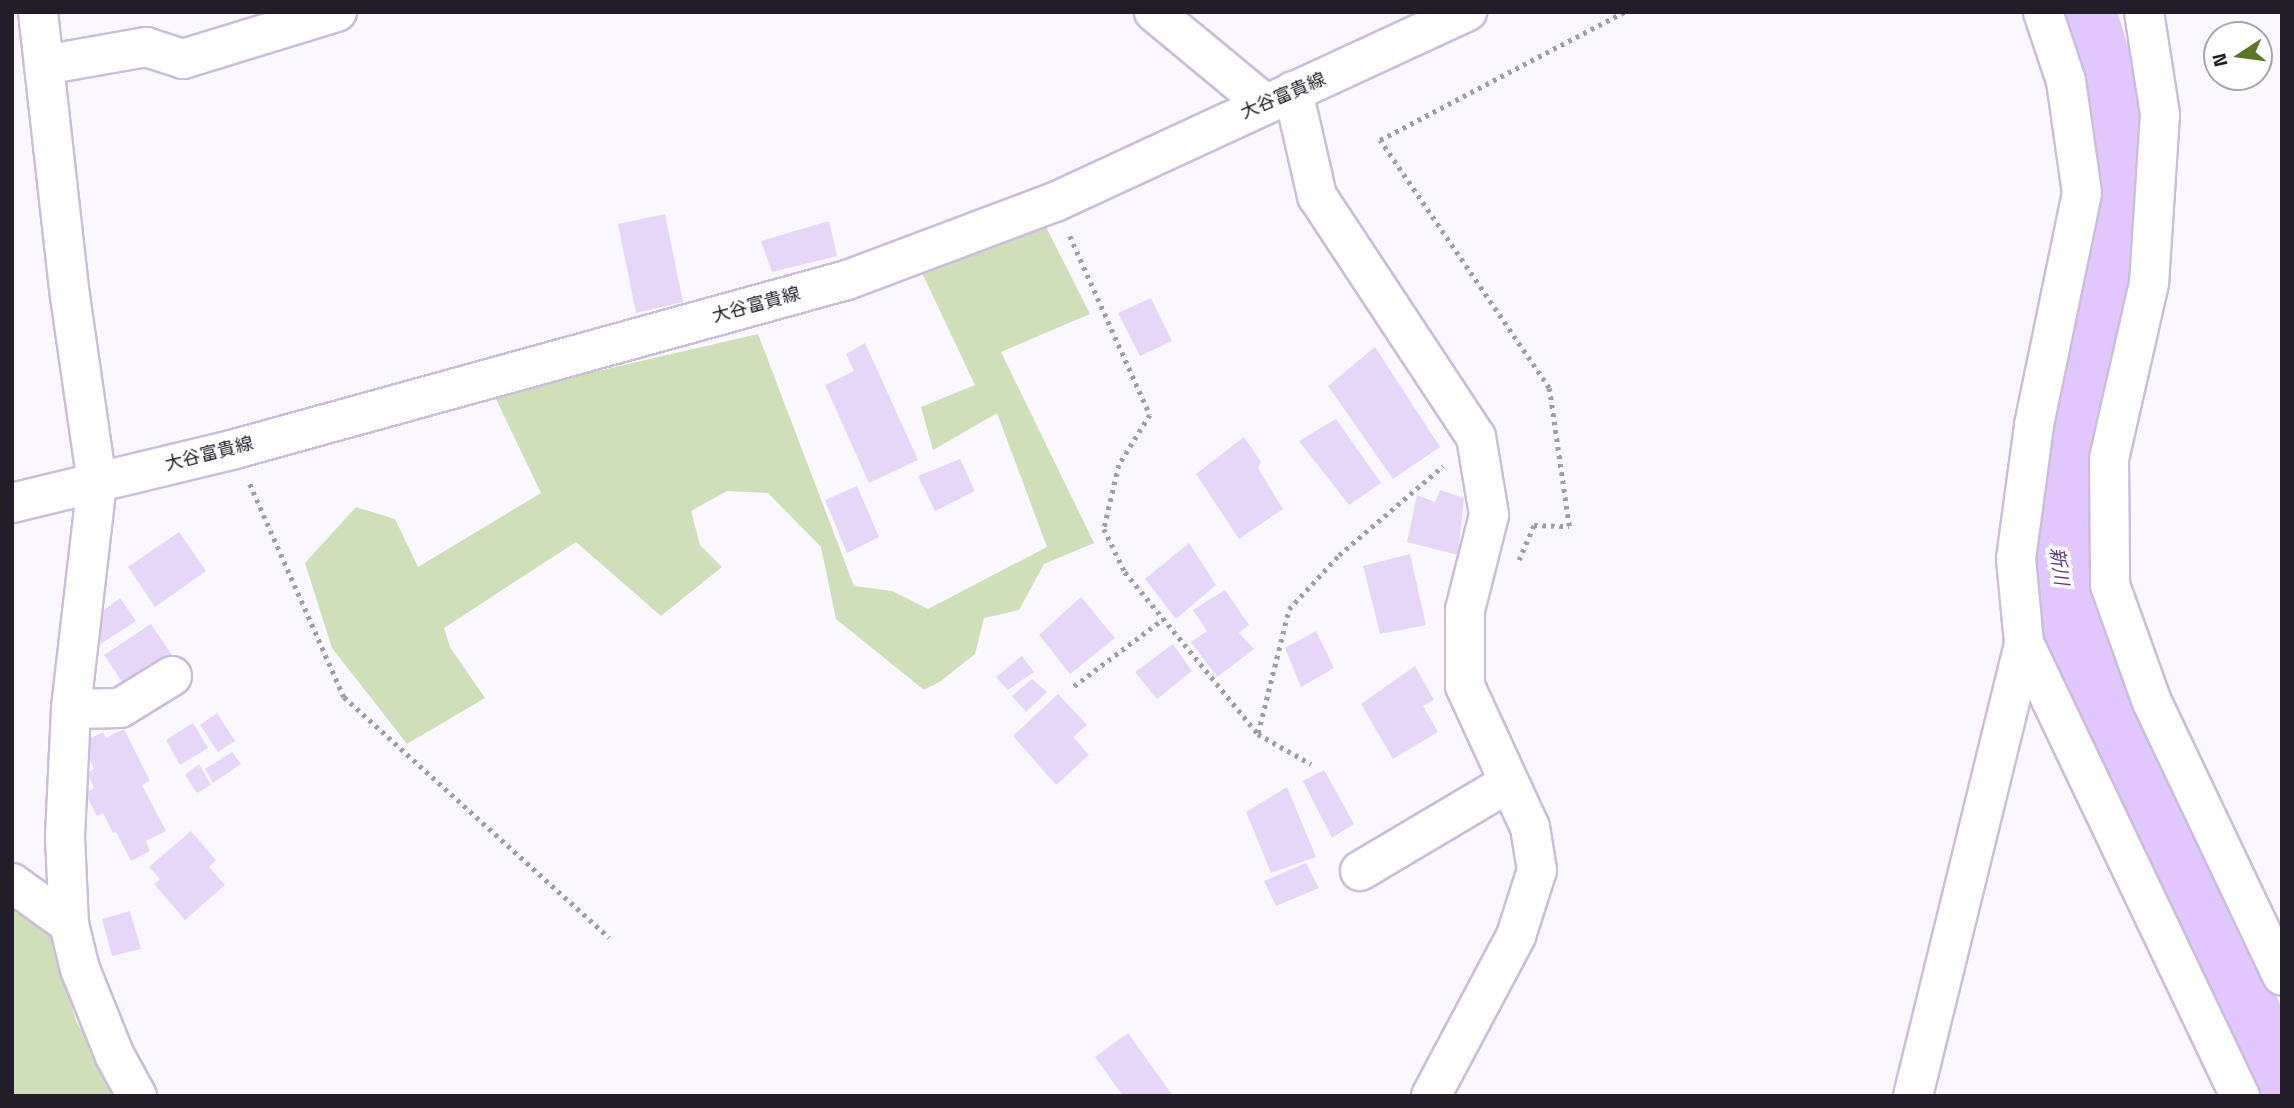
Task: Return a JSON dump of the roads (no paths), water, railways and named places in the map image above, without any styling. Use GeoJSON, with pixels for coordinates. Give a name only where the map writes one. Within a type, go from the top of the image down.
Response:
{"type":"FeatureCollection","features":[{"type":"Feature","properties":{"kind":"street"},"geometry":{"type":"LineString","coordinates":[[38,12],[34,78],[97,483],[71,709],[65,837],[69,924],[80,969],[115,1056],[137,1096]]}},
{"type":"Feature","properties":{"kind":"street"},"geometry":{"type":"LineString","coordinates":[[34,78],[146,47],[183,59],[337,12]]}},
{"type":"Feature","properties":{"kind":"street"},"geometry":{"type":"LineString","coordinates":[[1154,12],[1278,97],[1317,196],[1476,437],[1489,515],[1465,610],[1465,686],[1530,827],[1537,870],[1516,936],[1430,1096]]}},
{"type":"Feature","properties":{"kind":"street","name":"大谷富貴線"},"geometry":{"type":"LineString","coordinates":[[12,503],[235,449],[847,280],[1055,202],[1467,12]]}},
{"type":"Feature","properties":{"kind":"street"},"geometry":{"type":"LineString","coordinates":[[1913,1096],[2024,643],[2016,559],[2034,425],[2082,193],[2066,81],[2043,12]]}},
{"type":"Feature","properties":{"kind":"street"},"geometry":{"type":"LineString","coordinates":[[2144,12],[2160,114],[2150,283],[2109,459],[2110,584],[2152,702],[2282,976]]}},
{"type":"Feature","properties":{"kind":"street"},"geometry":{"type":"LineString","coordinates":[[2024,643],[2240,1096]]}},
{"type":"Feature","properties":{"kind":"street"},"geometry":{"type":"LineString","coordinates":[[71,709],[120,708],[172,676]]}},
{"type":"Feature","properties":{"kind":"street"},"geometry":{"type":"LineString","coordinates":[[1360,871],[1508,783]]}},
{"type":"Feature","properties":{"kind":"street"},"geometry":{"type":"LineString","coordinates":[[12,883],[69,924]]}},
{"type":"Feature","properties":{"kind":"waterway","name":"新川"},"geometry":{"type":"LineString","coordinates":[[2083,12],[2109,96],[2115,193],[2108,288],[2081,405],[2055,492],[2057,562],[2078,653],[2282,1084]]}}]}
